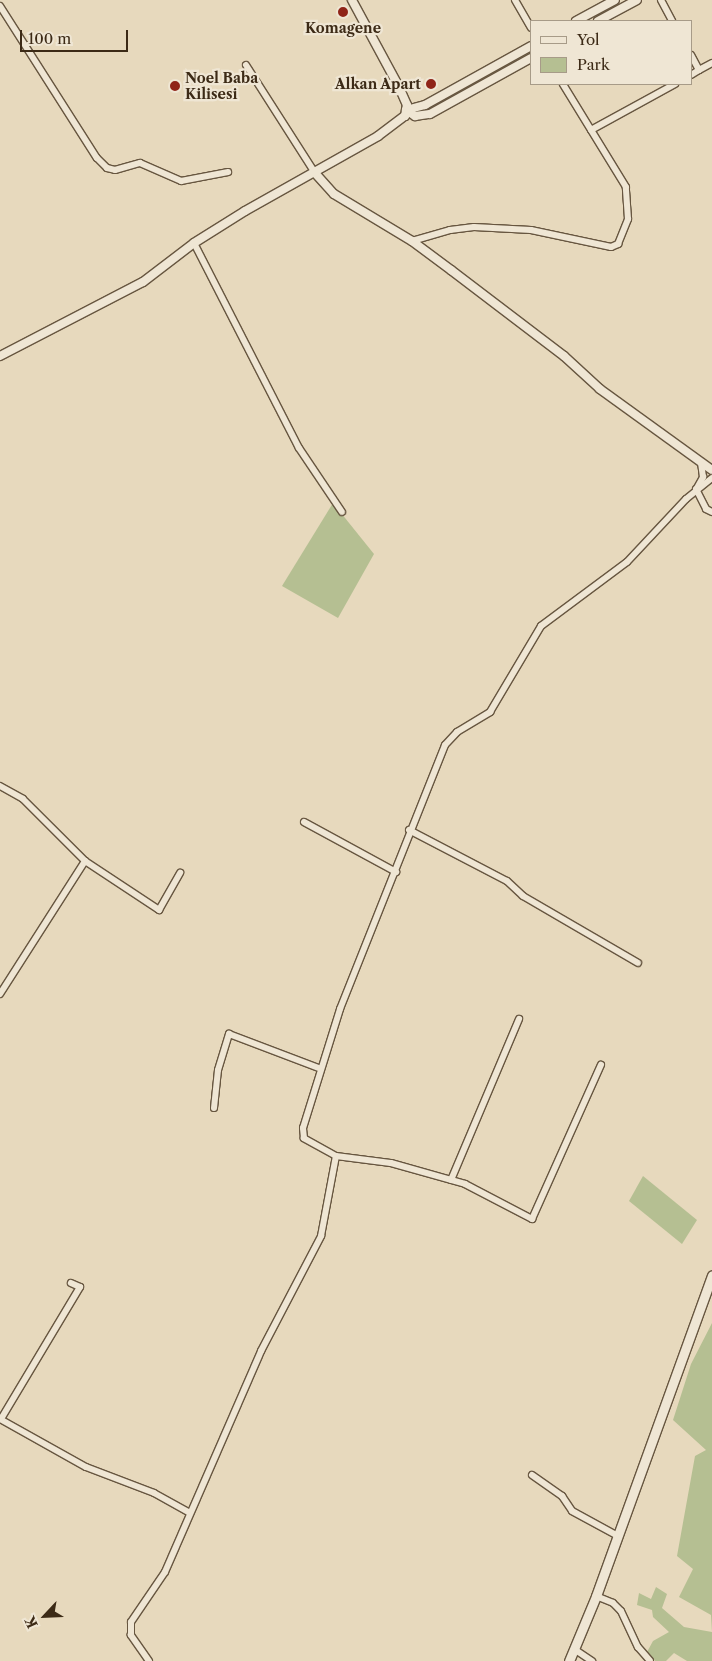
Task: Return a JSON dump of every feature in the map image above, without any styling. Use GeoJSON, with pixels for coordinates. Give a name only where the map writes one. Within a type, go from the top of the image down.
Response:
{"type":"FeatureCollection","features":[{"type":"Feature","properties":{"kind":"main road"},"geometry":{"type":"LineString","coordinates":[[569,1661],[596,1596],[616,1535],[712,1275]]}},
{"type":"Feature","properties":{"kind":"street"},"geometry":{"type":"LineString","coordinates":[[352,0],[399,87],[406,110],[415,116],[430,114],[530,59]]}},
{"type":"Feature","properties":{"kind":"street"},"geometry":{"type":"LineString","coordinates":[[515,0],[530,26]]}},
{"type":"Feature","properties":{"kind":"street"},"geometry":{"type":"LineString","coordinates":[[578,20],[615,0]]}},
{"type":"Feature","properties":{"kind":"street"},"geometry":{"type":"LineString","coordinates":[[600,20],[637,0]]}},
{"type":"Feature","properties":{"kind":"street"},"geometry":{"type":"LineString","coordinates":[[660,0],[671,20]]}},
{"type":"Feature","properties":{"kind":"street"},"geometry":{"type":"LineString","coordinates":[[0,6],[97,158],[107,168],[115,170],[140,162],[181,180],[228,172]]}},
{"type":"Feature","properties":{"kind":"street"},"geometry":{"type":"LineString","coordinates":[[0,356],[143,282],[194,243],[398,122],[406,110],[425,105],[530,47]]}},
{"type":"Feature","properties":{"kind":"street"},"geometry":{"type":"LineString","coordinates":[[692,57],[699,70]]}},
{"type":"Feature","properties":{"kind":"street"},"geometry":{"type":"LineString","coordinates":[[692,74],[712,63]]}},
{"type":"Feature","properties":{"kind":"street"},"geometry":{"type":"LineString","coordinates":[[246,65],[314,173],[342,199],[412,241],[564,356],[600,389],[712,470]]}},
{"type":"Feature","properties":{"kind":"street"},"geometry":{"type":"LineString","coordinates":[[412,241],[450,230],[474,227],[531,230],[611,247],[618,244],[628,219],[628,195],[564,85]]}},
{"type":"Feature","properties":{"kind":"street"},"geometry":{"type":"LineString","coordinates":[[591,130],[673,85]]}},
{"type":"Feature","properties":{"kind":"street"},"geometry":{"type":"LineString","coordinates":[[194,243],[299,448],[342,512]]}},
{"type":"Feature","properties":{"kind":"street"},"geometry":{"type":"LineString","coordinates":[[696,489],[703,477],[700,462]]}},
{"type":"Feature","properties":{"kind":"street"},"geometry":{"type":"LineString","coordinates":[[601,1065],[532,1220],[497,1198],[451,1180],[392,1163],[336,1156],[304,1138],[302,1128],[340,1009],[396,872],[409,830],[444,745],[457,732],[490,712],[541,626],[627,562],[696,489],[712,478]]}},
{"type":"Feature","properties":{"kind":"street"},"geometry":{"type":"LineString","coordinates":[[696,489],[706,509],[712,512]]}},
{"type":"Feature","properties":{"kind":"street"},"geometry":{"type":"LineString","coordinates":[[0,786],[23,799],[85,861],[159,910],[180,873]]}},
{"type":"Feature","properties":{"kind":"street"},"geometry":{"type":"LineString","coordinates":[[304,822],[396,872]]}},
{"type":"Feature","properties":{"kind":"street"},"geometry":{"type":"LineString","coordinates":[[409,830],[507,881],[524,896],[638,963]]}},
{"type":"Feature","properties":{"kind":"street"},"geometry":{"type":"LineString","coordinates":[[0,994],[85,861]]}},
{"type":"Feature","properties":{"kind":"street"},"geometry":{"type":"LineString","coordinates":[[451,1180],[519,1019]]}},
{"type":"Feature","properties":{"kind":"street"},"geometry":{"type":"LineString","coordinates":[[214,1108],[218,1070],[229,1034],[321,1069]]}},
{"type":"Feature","properties":{"kind":"street"},"geometry":{"type":"LineString","coordinates":[[149,1661],[131,1635],[131,1622],[165,1572],[190,1513],[225,1440],[261,1351],[321,1236],[336,1156]]}},
{"type":"Feature","properties":{"kind":"street"},"geometry":{"type":"LineString","coordinates":[[71,1283],[80,1287],[0,1419],[86,1467],[154,1493],[190,1513]]}},
{"type":"Feature","properties":{"kind":"street"},"geometry":{"type":"LineString","coordinates":[[532,1475],[562,1496],[572,1510],[616,1535]]}},
{"type":"Feature","properties":{"kind":"street"},"geometry":{"type":"LineString","coordinates":[[596,1596],[613,1603],[621,1611],[638,1647],[650,1661]]}},
{"type":"Feature","properties":{"kind":"street"},"geometry":{"type":"LineString","coordinates":[[574,1649],[592,1661]]}},
{"type":"Feature","properties":{"kind":"green space"},"geometry":{"type":"Polygon","coordinates":[[[333,503],[374,554],[338,618],[282,586],[333,503]]]}},
{"type":"Feature","properties":{"kind":"green space"},"geometry":{"type":"Polygon","coordinates":[[[643,1176],[697,1220],[682,1244],[629,1201],[643,1176]]]}},
{"type":"Feature","properties":{"kind":"green space"},"geometry":{"type":"Polygon","coordinates":[[[712,1323],[712,1632],[711,1615],[679,1597],[693,1569],[677,1556],[695,1456],[706,1450],[673,1420],[691,1364],[712,1323]]]}},
{"type":"Feature","properties":{"kind":"green space"},"geometry":{"type":"Polygon","coordinates":[[[656,1587],[667,1594],[662,1608],[684,1627],[712,1632],[712,1661],[687,1661],[674,1653],[666,1661],[655,1661],[647,1652],[653,1641],[669,1632],[653,1617],[652,1610],[637,1605],[639,1593],[651,1599],[656,1587]]]}},
{"type":"Feature","properties":{"kind":"place","name":"Komagene"},"geometry":{"type":"Point","coordinates":[343,12]}},
{"type":"Feature","properties":{"kind":"place","name":"Alkan Apart"},"geometry":{"type":"Point","coordinates":[431,84]}},
{"type":"Feature","properties":{"kind":"place","name":"Noel Baba Kilisesi"},"geometry":{"type":"Point","coordinates":[175,86]}}]}
